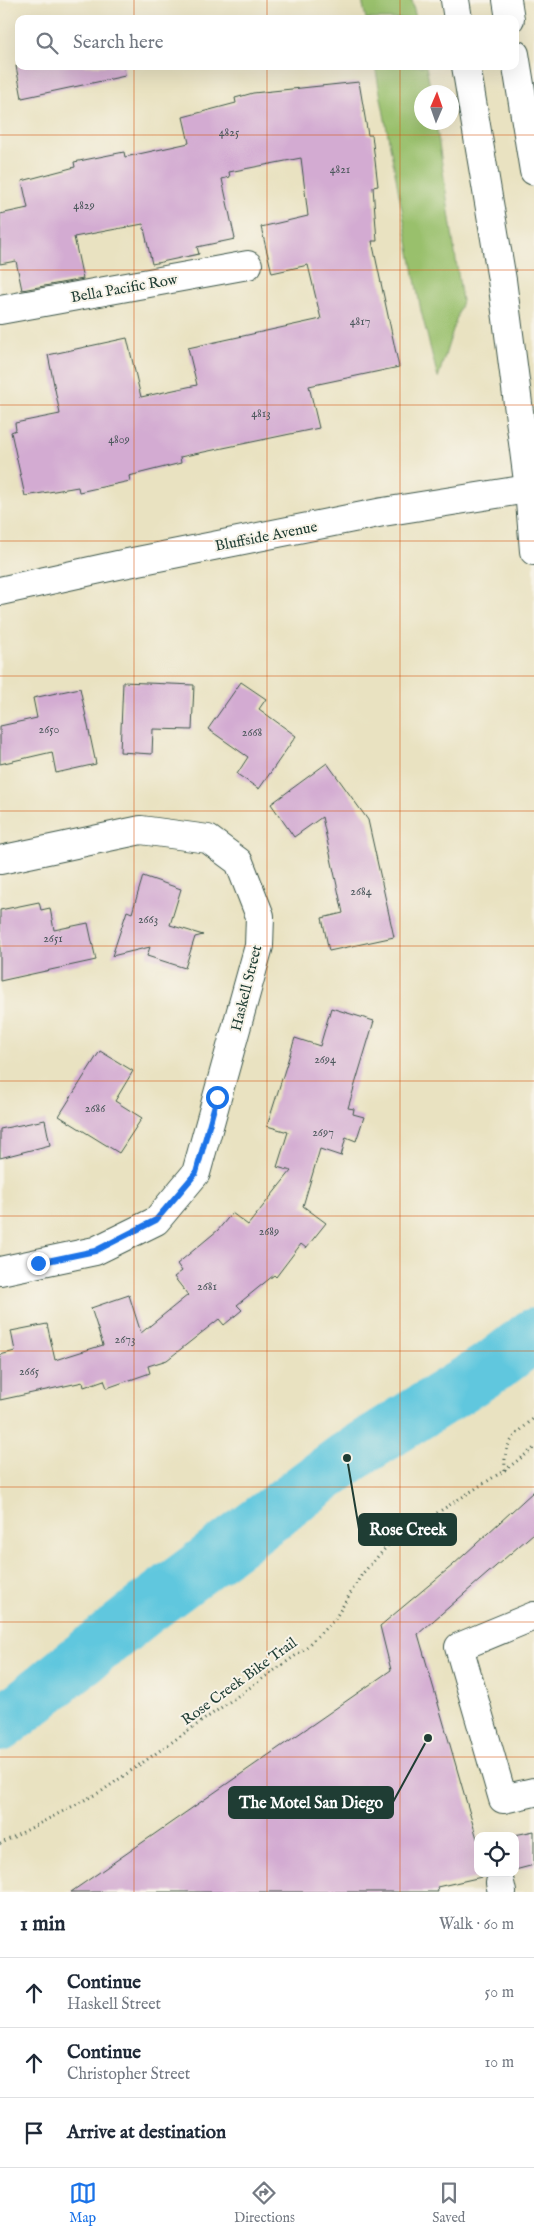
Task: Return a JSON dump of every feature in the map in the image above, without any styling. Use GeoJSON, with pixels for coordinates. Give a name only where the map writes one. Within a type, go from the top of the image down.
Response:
{"type":"FeatureCollection","features":[{"type":"Feature","properties":{"kind":"main road"},"geometry":{"type":"LineString","coordinates":[[455,0],[457,15]]}},
{"type":"Feature","properties":{"kind":"main road"},"geometry":{"type":"LineString","coordinates":[[506,0],[509,15]]}},
{"type":"Feature","properties":{"kind":"main road"},"geometry":{"type":"LineString","coordinates":[[467,70],[502,280],[531,488],[534,551]]}},
{"type":"Feature","properties":{"kind":"main road"},"geometry":{"type":"LineString","coordinates":[[518,70],[534,171]]}},
{"type":"Feature","properties":{"kind":"main road","name":"Bella Pacific Row"},"geometry":{"type":"LineString","coordinates":[[0,310],[248,265]]}},
{"type":"Feature","properties":{"kind":"main road","name":"Bluffside Avenue"},"geometry":{"type":"LineString","coordinates":[[0,591],[118,565],[383,512],[531,488]]}},
{"type":"Feature","properties":{"kind":"main road","name":"Haskell Street"},"geometry":{"type":"LineString","coordinates":[[0,860],[141,830],[208,839],[239,862],[260,916],[258,946],[196,1173],[156,1220],[95,1251],[0,1271]]}},
{"type":"Feature","properties":{"kind":"main road"},"geometry":{"type":"LineString","coordinates":[[534,1616],[458,1647],[504,1799],[534,1792]]}},
{"type":"Feature","properties":{"kind":"path"},"geometry":{"type":"LineString","coordinates":[[505,1470],[504,1456],[508,1442],[534,1418]]}},
{"type":"Feature","properties":{"kind":"path","name":"Rose Creek Bike Trail"},"geometry":{"type":"LineString","coordinates":[[0,1844],[102,1791],[302,1651],[335,1618],[362,1574],[391,1542],[505,1470],[534,1448]]}},
{"type":"Feature","properties":{"kind":"green space"},"geometry":{"type":"Polygon","coordinates":[[[362,0],[412,0],[415,15],[365,15],[362,0]]]}},
{"type":"Feature","properties":{"kind":"green space"},"geometry":{"type":"Polygon","coordinates":[[[376,70],[427,70],[430,85],[414,85],[414,130],[437,130],[462,301],[438,378],[421,311],[376,70]]]}},
{"type":"Feature","properties":{"kind":"building"},"geometry":{"type":"Polygon","coordinates":[[[17,70],[124,70],[125,76],[22,98],[17,70]]]}},
{"type":"Feature","properties":{"kind":"building"},"geometry":{"type":"Polygon","coordinates":[[[359,82],[368,135],[372,135],[378,186],[373,187],[377,241],[372,241],[399,367],[309,386],[319,428],[180,457],[181,463],[129,476],[130,481],[79,492],[78,487],[25,496],[11,432],[16,430],[15,423],[60,414],[48,355],[127,338],[141,397],[197,385],[188,348],[321,319],[308,265],[272,273],[261,227],[308,216],[301,158],[229,172],[230,177],[222,179],[235,239],[197,247],[199,254],[152,264],[143,224],[74,237],[83,279],[22,290],[16,261],[0,264],[0,214],[28,208],[22,181],[75,167],[74,162],[124,152],[125,157],[189,143],[183,117],[236,103],[235,98],[253,93],[359,82]]]}},
{"type":"Feature","properties":{"kind":"building"},"geometry":{"type":"Polygon","coordinates":[[[123,682],[194,685],[192,730],[153,729],[152,754],[120,752],[123,682]]]}},
{"type":"Feature","properties":{"kind":"building"},"geometry":{"type":"Polygon","coordinates":[[[241,682],[266,699],[259,709],[296,736],[259,789],[237,774],[248,757],[208,729],[241,682]]]}},
{"type":"Feature","properties":{"kind":"building"},"geometry":{"type":"Polygon","coordinates":[[[80,688],[96,764],[56,773],[52,752],[0,764],[0,726],[37,718],[33,698],[80,688]]]}},
{"type":"Feature","properties":{"kind":"building"},"geometry":{"type":"Polygon","coordinates":[[[327,763],[368,820],[394,937],[329,951],[322,918],[343,913],[322,817],[294,837],[271,804],[327,763]]]}},
{"type":"Feature","properties":{"kind":"building"},"geometry":{"type":"Polygon","coordinates":[[[143,876],[181,889],[170,925],[203,935],[195,937],[185,968],[147,956],[150,947],[112,956],[127,911],[132,913],[143,876]]]}},
{"type":"Feature","properties":{"kind":"building"},"geometry":{"type":"Polygon","coordinates":[[[39,902],[41,910],[50,908],[54,930],[88,923],[96,960],[0,981],[0,910],[39,902]]]}},
{"type":"Feature","properties":{"kind":"building"},"geometry":{"type":"Polygon","coordinates":[[[331,1008],[374,1021],[348,1108],[354,1109],[353,1114],[364,1117],[356,1141],[346,1137],[341,1156],[320,1149],[303,1206],[326,1223],[306,1248],[301,1244],[276,1277],[274,1275],[237,1305],[242,1310],[224,1325],[219,1319],[167,1360],[148,1366],[150,1373],[107,1388],[104,1380],[84,1387],[83,1382],[0,1400],[0,1355],[15,1351],[11,1331],[47,1324],[55,1360],[103,1345],[91,1308],[129,1295],[141,1333],[188,1295],[174,1277],[182,1271],[177,1264],[218,1230],[232,1213],[248,1225],[291,1171],[277,1167],[288,1132],[267,1126],[295,1038],[320,1046],[331,1008]]]}},
{"type":"Feature","properties":{"kind":"building"},"geometry":{"type":"Polygon","coordinates":[[[100,1051],[133,1071],[115,1101],[142,1118],[119,1153],[59,1116],[100,1051]]]}},
{"type":"Feature","properties":{"kind":"building"},"geometry":{"type":"Polygon","coordinates":[[[45,1120],[50,1145],[0,1158],[0,1129],[45,1120]]]}},
{"type":"Feature","properties":{"kind":"building"},"geometry":{"type":"Polygon","coordinates":[[[534,1491],[534,1533],[418,1634],[475,1832],[474,1877],[482,1877],[437,1887],[438,1892],[71,1892],[391,1670],[380,1626],[453,1565],[534,1491]]]}},
{"type":"Feature","properties":{"kind":"building"},"geometry":{"type":"Polygon","coordinates":[[[534,1831],[534,1865],[519,1869],[519,1834],[534,1831]]]}},
{"type":"Feature","properties":{"kind":"waterway"},"geometry":{"type":"LineString","coordinates":[[0,1725],[145,1609],[347,1458],[495,1365],[534,1335]]}},
{"type":"Feature","properties":{"kind":"place","name":"Rose Creek"},"geometry":{"type":"Point","coordinates":[347,1458]}},
{"type":"Feature","properties":{"kind":"place","name":"The Motel San Diego"},"geometry":{"type":"Point","coordinates":[428,1738]}},
{"type":"Feature","properties":{"kind":"route"},"geometry":{"type":"LineString","coordinates":[[38,1263],[95,1251],[156,1220],[196,1173],[217,1097]]}}]}
